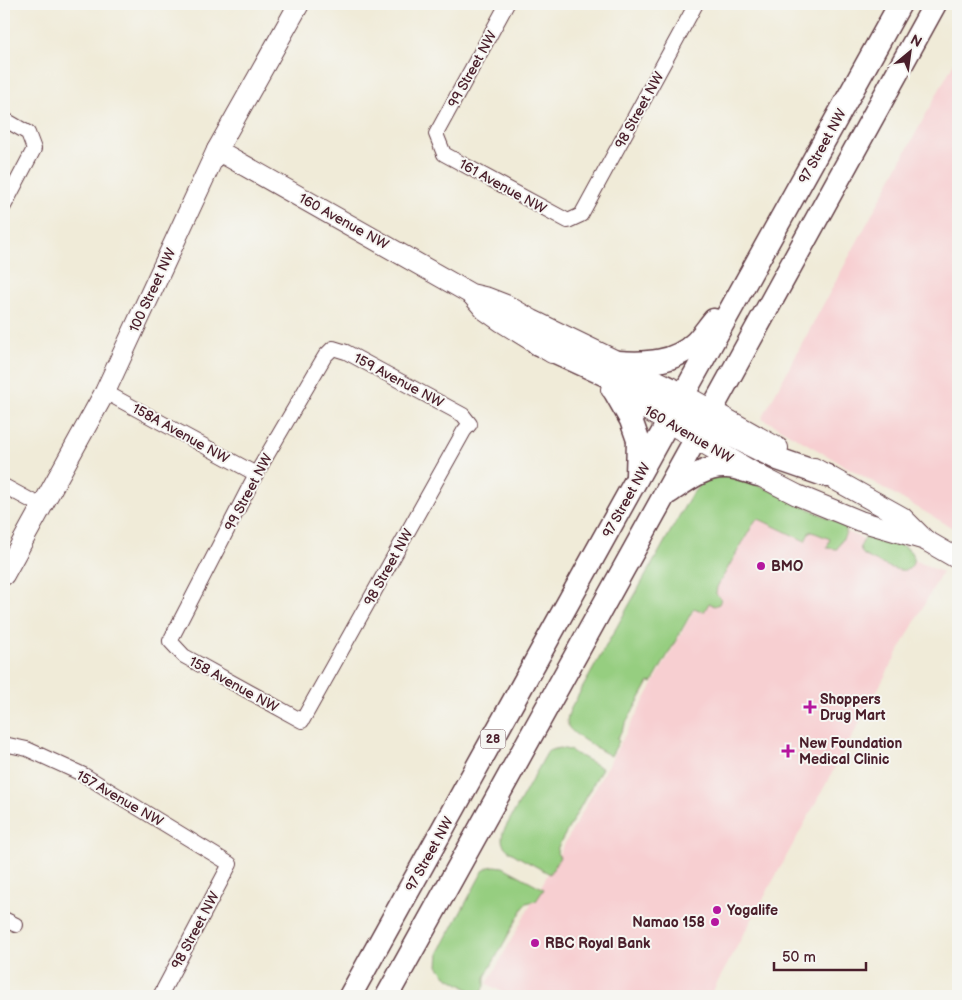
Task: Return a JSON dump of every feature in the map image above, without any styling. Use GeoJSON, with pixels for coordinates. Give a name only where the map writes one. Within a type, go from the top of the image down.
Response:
{"type":"FeatureCollection","features":[{"type":"Feature","properties":{"kind":"main road","name":"97 Street NW"},"geometry":{"type":"LineString","coordinates":[[350,996],[900,4]]}},
{"type":"Feature","properties":{"kind":"main road"},"geometry":{"type":"LineString","coordinates":[[387,996],[935,4]]}},
{"type":"Feature","properties":{"kind":"main road"},"geometry":{"type":"LineString","coordinates":[[618,362],[637,364],[658,362],[687,350],[698,341],[749,276]]}},
{"type":"Feature","properties":{"kind":"main road"},"geometry":{"type":"LineString","coordinates":[[538,344],[677,408],[704,414],[704,424]]}},
{"type":"Feature","properties":{"kind":"main road"},"geometry":{"type":"LineString","coordinates":[[615,392],[624,405],[638,440],[636,482]]}},
{"type":"Feature","properties":{"kind":"main road"},"geometry":{"type":"LineString","coordinates":[[704,424],[778,458],[827,476]]}},
{"type":"Feature","properties":{"kind":"main road"},"geometry":{"type":"LineString","coordinates":[[664,496],[696,474],[725,466],[758,475]]}},
{"type":"Feature","properties":{"kind":"street","name":"100 Street NW"},"geometry":{"type":"LineString","coordinates":[[4,574],[105,392],[217,150],[299,4]]}},
{"type":"Feature","properties":{"kind":"street","name":"99 Street NW"},"geometry":{"type":"LineString","coordinates":[[436,134],[507,4]]}},
{"type":"Feature","properties":{"kind":"street","name":"98 Street NW"},"geometry":{"type":"LineString","coordinates":[[581,216],[696,4]]}},
{"type":"Feature","properties":{"kind":"street"},"geometry":{"type":"LineString","coordinates":[[4,119],[28,133],[34,148],[4,206]]}},
{"type":"Feature","properties":{"kind":"street","name":"161 Avenue NW"},"geometry":{"type":"LineString","coordinates":[[436,134],[444,154],[568,221],[581,216]]}},
{"type":"Feature","properties":{"kind":"street","name":"160 Avenue NW"},"geometry":{"type":"LineString","coordinates":[[217,150],[471,294],[506,305],[618,362],[677,408],[704,424],[758,475],[797,495],[860,521],[925,540],[958,559]]}},
{"type":"Feature","properties":{"kind":"street","name":"160 Avenue NW"},"geometry":{"type":"LineString","coordinates":[[471,294],[485,310],[502,322],[615,392],[677,408]]}},
{"type":"Feature","properties":{"kind":"street","name":"99 Street NW"},"geometry":{"type":"LineString","coordinates":[[170,641],[256,474],[325,356],[333,348]]}},
{"type":"Feature","properties":{"kind":"street","name":"159 Avenue NW"},"geometry":{"type":"LineString","coordinates":[[333,348],[346,352],[463,415]]}},
{"type":"Feature","properties":{"kind":"street","name":"158A Avenue NW"},"geometry":{"type":"LineString","coordinates":[[105,392],[256,474]]}},
{"type":"Feature","properties":{"kind":"street","name":"98 Street NW"},"geometry":{"type":"LineString","coordinates":[[302,721],[464,431],[470,424],[463,415]]}},
{"type":"Feature","properties":{"kind":"street","name":"160 Avenue NW"},"geometry":{"type":"LineString","coordinates":[[827,476],[902,517],[925,540]]}},
{"type":"Feature","properties":{"kind":"street"},"geometry":{"type":"LineString","coordinates":[[4,486],[41,506]]}},
{"type":"Feature","properties":{"kind":"street","name":"158 Avenue NW"},"geometry":{"type":"LineString","coordinates":[[170,641],[184,656],[302,721]]}},
{"type":"Feature","properties":{"kind":"street","name":"157 Avenue NW"},"geometry":{"type":"LineString","coordinates":[[4,744],[28,749],[84,775],[230,864]]}},
{"type":"Feature","properties":{"kind":"street","name":"98 Street NW"},"geometry":{"type":"LineString","coordinates":[[160,996],[230,864]]}},
{"type":"Feature","properties":{"kind":"shaded area"},"geometry":{"type":"Polygon","coordinates":[[[958,55],[958,531],[762,418],[958,55]]]}},
{"type":"Feature","properties":{"kind":"shaded area"},"geometry":{"type":"Polygon","coordinates":[[[758,495],[942,572],[710,996],[510,996],[487,984],[758,495]]]}},
{"type":"Feature","properties":{"kind":"green space"},"geometry":{"type":"Polygon","coordinates":[[[713,475],[738,475],[843,525],[846,527],[846,533],[837,549],[827,548],[830,539],[810,531],[805,541],[757,519],[717,587],[716,594],[721,599],[719,604],[714,606],[709,603],[704,612],[694,608],[652,683],[649,682],[617,739],[619,741],[611,756],[587,742],[570,729],[567,722],[570,710],[691,495],[713,475]]]}},
{"type":"Feature","properties":{"kind":"green space"},"geometry":{"type":"Polygon","coordinates":[[[869,535],[903,546],[910,551],[913,562],[910,568],[899,570],[865,556],[860,547],[866,536],[869,535]]]}},
{"type":"Feature","properties":{"kind":"green space"},"geometry":{"type":"Polygon","coordinates":[[[560,748],[569,750],[602,768],[558,847],[557,853],[560,857],[550,874],[508,850],[503,844],[502,838],[503,832],[548,751],[560,748]]]}},
{"type":"Feature","properties":{"kind":"green space"},"geometry":{"type":"Polygon","coordinates":[[[495,866],[503,867],[544,889],[536,901],[526,903],[485,977],[485,986],[481,993],[473,992],[446,976],[438,966],[439,952],[483,871],[495,866]]]}},
{"type":"Feature","properties":{"kind":"place","name":"BMO"},"geometry":{"type":"Point","coordinates":[761,566]}},
{"type":"Feature","properties":{"kind":"place","name":"Shoppers Drug Mart"},"geometry":{"type":"Point","coordinates":[810,707]}},
{"type":"Feature","properties":{"kind":"place","name":"New Foundation Medical Clinic"},"geometry":{"type":"Point","coordinates":[788,751]}},
{"type":"Feature","properties":{"kind":"place","name":"Yogalife"},"geometry":{"type":"Point","coordinates":[717,910]}},
{"type":"Feature","properties":{"kind":"place","name":"Namao 158"},"geometry":{"type":"Point","coordinates":[715,922]}},
{"type":"Feature","properties":{"kind":"place","name":"RBC Royal Bank"},"geometry":{"type":"Point","coordinates":[535,943]}}]}
